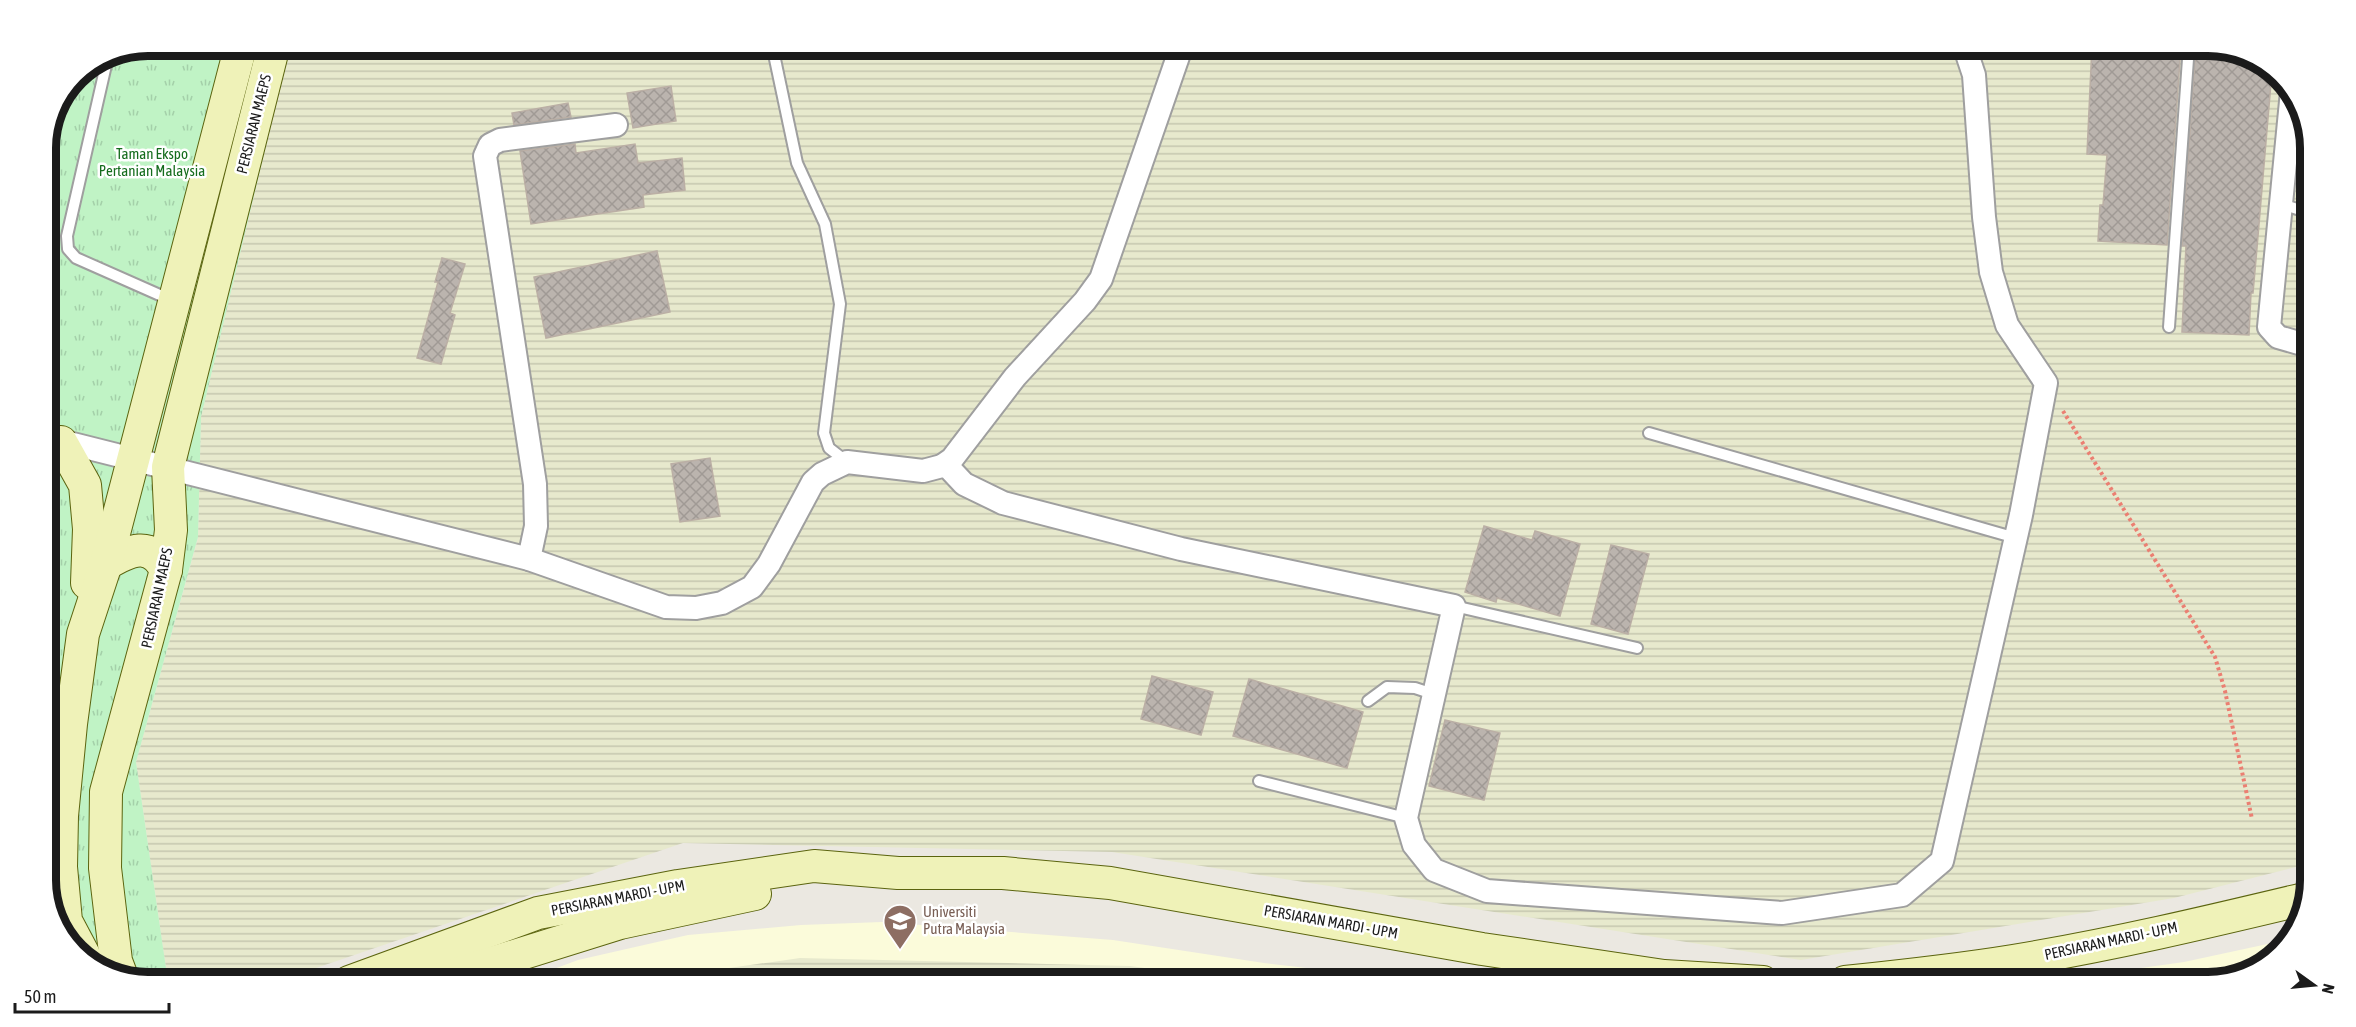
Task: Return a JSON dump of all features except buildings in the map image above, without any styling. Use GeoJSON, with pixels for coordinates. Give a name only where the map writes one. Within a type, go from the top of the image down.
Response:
{"type":"FeatureCollection","features":[{"type":"Feature","properties":{"kind":"street"},"geometry":{"type":"LineString","coordinates":[[83,634],[106,564],[238,56]]}},
{"type":"Feature","properties":{"kind":"street","name":"PERSIARAN MAEPS"},"geometry":{"type":"LineString","coordinates":[[118,967],[105,868],[106,792],[166,570],[171,530],[168,467],[271,56]]}},
{"type":"Feature","properties":{"kind":"street"},"geometry":{"type":"LineString","coordinates":[[954,474],[951,459],[1015,377],[1085,301],[1101,279],[1178,56]]}},
{"type":"Feature","properties":{"kind":"street"},"geometry":{"type":"LineString","coordinates":[[56,440],[529,559],[666,607],[696,608],[722,603],[752,587],[770,564],[813,482],[822,474],[847,462],[954,474],[1003,503],[1181,549],[1454,606],[1406,818],[1414,844],[1434,870],[1487,891],[1782,913],[1902,895],[1942,861],[2016,538],[2046,383],[2007,325],[1991,272],[1983,217],[1974,75],[1968,56]]}},
{"type":"Feature","properties":{"kind":"street"},"geometry":{"type":"LineString","coordinates":[[2291,107],[2269,327],[2278,337],[2300,343]]}},
{"type":"Feature","properties":{"kind":"street"},"geometry":{"type":"LineString","coordinates":[[529,559],[536,526],[535,484],[485,156],[490,145],[500,140],[616,125]]}},
{"type":"Feature","properties":{"kind":"street"},"geometry":{"type":"LineString","coordinates":[[56,443],[85,484],[90,560],[62,816],[61,867],[65,920]]}},
{"type":"Feature","properties":{"kind":"street"},"geometry":{"type":"LineString","coordinates":[[106,564],[126,552],[141,549],[160,558],[166,570]]}},
{"type":"Feature","properties":{"kind":"street","name":"PERSIARAN MARDI - UPM"},"geometry":{"type":"LineString","coordinates":[[379,971],[538,913],[678,886],[814,866],[898,873],[1003,873],[1110,883],[1482,949],[1630,971]]}},
{"type":"Feature","properties":{"kind":"street","name":"PERSIARAN MARDI - UPM"},"geometry":{"type":"LineString","coordinates":[[466,971],[620,922],[819,880],[898,873]]}},
{"type":"Feature","properties":{"kind":"street","name":"PERSIARAN MARDI - UPM"},"geometry":{"type":"LineString","coordinates":[[1944,971],[2015,961],[2298,900]]}},
{"type":"Feature","properties":{"kind":"lane"},"geometry":{"type":"LineString","coordinates":[[774,56],[797,163],[825,224],[832,258],[840,304],[824,433],[829,448],[847,462]]}},
{"type":"Feature","properties":{"kind":"lane"},"geometry":{"type":"LineString","coordinates":[[2169,327],[2187,56]]}},
{"type":"Feature","properties":{"kind":"lane"},"geometry":{"type":"LineString","coordinates":[[107,65],[67,236],[68,249],[76,258],[174,301]]}},
{"type":"Feature","properties":{"kind":"lane"},"geometry":{"type":"LineString","coordinates":[[2282,204],[2300,210]]}},
{"type":"Feature","properties":{"kind":"lane"},"geometry":{"type":"LineString","coordinates":[[1649,433],[2016,538]]}},
{"type":"Feature","properties":{"kind":"lane"},"geometry":{"type":"LineString","coordinates":[[1454,606],[1637,648]]}},
{"type":"Feature","properties":{"kind":"lane"},"geometry":{"type":"LineString","coordinates":[[1368,701],[1387,687],[1415,688],[1433,694]]}},
{"type":"Feature","properties":{"kind":"lane"},"geometry":{"type":"LineString","coordinates":[[1259,781],[1406,818]]}},
{"type":"Feature","properties":{"kind":"path"},"geometry":{"type":"LineString","coordinates":[[2046,383],[2215,657],[2225,691],[2252,819]]}},
{"type":"Feature","properties":{"kind":"shaded area"},"geometry":{"type":"Polygon","coordinates":[[[287,56],[2227,57],[2244,62],[2274,82],[2288,101],[2299,129],[2300,866],[2174,898],[1801,960],[1112,852],[683,843],[307,971],[166,971],[136,762],[198,538],[201,417],[287,56]]]}},
{"type":"Feature","properties":{"kind":"shaded area","name":"Universiti Putra Malaysia"},"geometry":{"type":"Polygon","coordinates":[[[882,922],[1113,940],[1332,971],[548,971],[578,960],[688,935],[801,925],[882,922]]]}},
{"type":"Feature","properties":{"kind":"shaded area"},"geometry":{"type":"Polygon","coordinates":[[[2276,942],[2260,956],[2244,965],[2221,971],[2120,971],[2184,962],[2276,942]]]}},
{"type":"Feature","properties":{"kind":"shaded area"},"geometry":{"type":"Polygon","coordinates":[[[800,958],[1130,966],[1167,971],[708,971],[800,958]]]}},
{"type":"Feature","properties":{"kind":"green space","name":"Taman Ekspo Pertanian Malaysia"},"geometry":{"type":"Polygon","coordinates":[[[135,56],[287,56],[201,417],[198,537],[136,762],[166,971],[129,970],[112,965],[91,953],[71,931],[57,898],[56,141],[59,123],[74,91],[101,68],[118,60],[135,56]]]}},
{"type":"Feature","properties":{"kind":"place","name":"Universiti Putra Malaysia"},"geometry":{"type":"Point","coordinates":[900,950]}}]}
